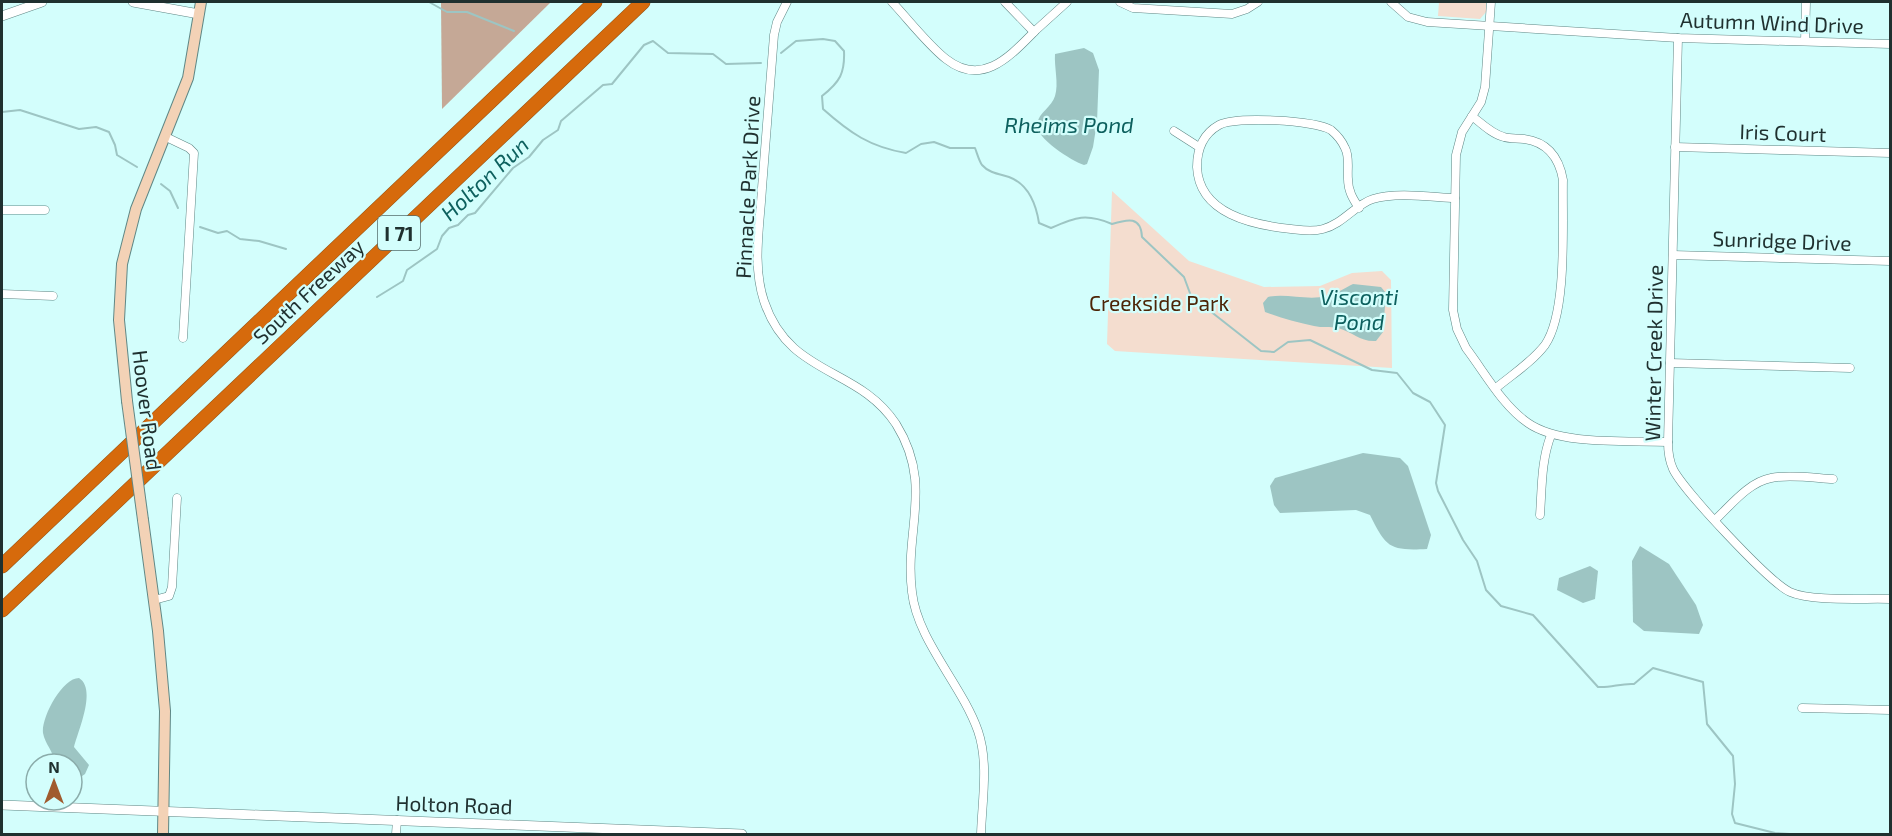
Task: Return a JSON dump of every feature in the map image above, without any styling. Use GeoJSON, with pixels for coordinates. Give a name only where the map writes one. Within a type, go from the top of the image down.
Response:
{"type":"FeatureCollection","features":[{"type":"Feature","properties":{"kind":"highway","name":"South Freeway"},"geometry":{"type":"LineString","coordinates":[[2,566],[596,2]]}},
{"type":"Feature","properties":{"kind":"highway","name":"South Freeway"},"geometry":{"type":"LineString","coordinates":[[2,610],[643,2]]}},
{"type":"Feature","properties":{"kind":"main road","name":"Hoover Road"},"geometry":{"type":"LineString","coordinates":[[163,834],[166,718],[163,675],[127,401],[118,298],[122,264],[136,209],[191,68],[201,2]]}},
{"type":"Feature","properties":{"kind":"street"},"geometry":{"type":"LineString","coordinates":[[2,16],[42,2]]}},
{"type":"Feature","properties":{"kind":"street"},"geometry":{"type":"LineString","coordinates":[[133,2],[199,14]]}},
{"type":"Feature","properties":{"kind":"street","name":"Pinnacle Park Drive"},"geometry":{"type":"LineString","coordinates":[[787,2],[777,21],[774,35],[758,248],[760,287],[765,304],[785,341],[811,363],[863,390],[876,400],[888,414],[904,440],[914,466],[917,488],[911,572],[913,601],[922,627],[978,732],[983,762],[981,834]]}},
{"type":"Feature","properties":{"kind":"street"},"geometry":{"type":"LineString","coordinates":[[892,2],[946,59],[961,68],[985,70],[1004,61],[1067,2]]}},
{"type":"Feature","properties":{"kind":"street"},"geometry":{"type":"LineString","coordinates":[[1005,2],[1034,32]]}},
{"type":"Feature","properties":{"kind":"street"},"geometry":{"type":"LineString","coordinates":[[1120,2],[1132,8],[1223,14],[1240,12],[1258,2]]}},
{"type":"Feature","properties":{"kind":"street","name":"Autumn Wind Drive"},"geometry":{"type":"LineString","coordinates":[[1390,2],[1402,13],[1427,22],[1678,38],[1890,44]]}},
{"type":"Feature","properties":{"kind":"street"},"geometry":{"type":"LineString","coordinates":[[1491,2],[1485,87],[1481,102],[1462,132],[1456,155],[1454,319],[1466,348],[1511,408],[1528,423],[1551,435],[1572,438],[1668,442]]}},
{"type":"Feature","properties":{"kind":"street"},"geometry":{"type":"LineString","coordinates":[[1805,41],[1806,2]]}},
{"type":"Feature","properties":{"kind":"street","name":"Winter Creek Drive"},"geometry":{"type":"LineString","coordinates":[[1678,38],[1669,454],[1678,477],[1687,490],[1773,580],[1790,592],[1810,597],[1890,599]]}},
{"type":"Feature","properties":{"kind":"street"},"geometry":{"type":"LineString","coordinates":[[1472,116],[1504,137],[1526,139],[1543,145],[1556,156],[1563,180],[1561,294],[1553,329],[1544,346],[1496,388]]}},
{"type":"Feature","properties":{"kind":"street"},"geometry":{"type":"LineString","coordinates":[[1359,208],[1351,196],[1347,151],[1341,139],[1330,130],[1315,124],[1233,120],[1210,131],[1199,147],[1197,167],[1203,191],[1214,203],[1232,215],[1251,223],[1307,230],[1322,229],[1341,222],[1371,200],[1386,196],[1455,198]]}},
{"type":"Feature","properties":{"kind":"street"},"geometry":{"type":"LineString","coordinates":[[1174,131],[1199,147]]}},
{"type":"Feature","properties":{"kind":"street"},"geometry":{"type":"LineString","coordinates":[[166,137],[189,148],[194,153],[183,338]]}},
{"type":"Feature","properties":{"kind":"street","name":"Iris Court"},"geometry":{"type":"LineString","coordinates":[[1675,147],[1890,153]]}},
{"type":"Feature","properties":{"kind":"street"},"geometry":{"type":"LineString","coordinates":[[2,210],[45,210]]}},
{"type":"Feature","properties":{"kind":"street","name":"Sunridge Drive"},"geometry":{"type":"LineString","coordinates":[[1672,255],[1890,261]]}},
{"type":"Feature","properties":{"kind":"street"},"geometry":{"type":"LineString","coordinates":[[2,294],[52,296]]}},
{"type":"Feature","properties":{"kind":"street"},"geometry":{"type":"LineString","coordinates":[[1670,363],[1850,368]]}},
{"type":"Feature","properties":{"kind":"street"},"geometry":{"type":"LineString","coordinates":[[1540,515],[1546,448],[1551,435]]}},
{"type":"Feature","properties":{"kind":"street"},"geometry":{"type":"LineString","coordinates":[[1715,520],[1744,492],[1772,477],[1833,479]]}},
{"type":"Feature","properties":{"kind":"street"},"geometry":{"type":"LineString","coordinates":[[154,600],[169,596],[172,587],[177,498]]}},
{"type":"Feature","properties":{"kind":"street"},"geometry":{"type":"LineString","coordinates":[[1802,708],[1890,710]]}},
{"type":"Feature","properties":{"kind":"street","name":"Holton Road"},"geometry":{"type":"LineString","coordinates":[[2,805],[742,834]]}},
{"type":"Feature","properties":{"kind":"street"},"geometry":{"type":"LineString","coordinates":[[396,834],[397,820]]}},
{"type":"Feature","properties":{"kind":"green space"},"geometry":{"type":"Polygon","coordinates":[[[1439,2],[1486,2],[1486,12],[1480,19],[1438,16],[1439,2]]]}},
{"type":"Feature","properties":{"kind":"green space","name":"Creekside Park"},"geometry":{"type":"Polygon","coordinates":[[[1112,191],[1189,261],[1264,287],[1320,286],[1352,273],[1382,271],[1391,280],[1392,368],[1115,351],[1107,344],[1112,191]]]}},
{"type":"Feature","properties":{"kind":"shaded area"},"geometry":{"type":"Polygon","coordinates":[[[441,2],[551,2],[442,109],[441,2]]]}},
{"type":"Feature","properties":{"kind":"water","name":"Rheims Pond"},"geometry":{"type":"Polygon","coordinates":[[[1084,48],[1093,53],[1099,70],[1097,122],[1093,147],[1087,164],[1084,165],[1063,154],[1048,142],[1038,130],[1037,124],[1040,116],[1055,96],[1057,86],[1055,54],[1084,48]]]}},
{"type":"Feature","properties":{"kind":"water","name":"Visconti Pond"},"geometry":{"type":"Polygon","coordinates":[[[1353,284],[1381,287],[1386,293],[1383,332],[1376,341],[1365,340],[1338,328],[1317,327],[1265,312],[1263,303],[1268,297],[1327,296],[1353,284]]]}},
{"type":"Feature","properties":{"kind":"water"},"geometry":{"type":"Polygon","coordinates":[[[1363,453],[1400,458],[1408,466],[1431,535],[1427,549],[1404,549],[1390,545],[1380,534],[1370,515],[1356,510],[1280,513],[1274,505],[1270,486],[1275,478],[1363,453]]]}},
{"type":"Feature","properties":{"kind":"water"},"geometry":{"type":"Polygon","coordinates":[[[1640,546],[1669,564],[1696,605],[1703,625],[1699,634],[1644,631],[1633,622],[1632,561],[1640,546]]]}},
{"type":"Feature","properties":{"kind":"water"},"geometry":{"type":"Polygon","coordinates":[[[1590,566],[1598,571],[1595,599],[1583,603],[1557,590],[1559,578],[1590,566]]]}},
{"type":"Feature","properties":{"kind":"water"},"geometry":{"type":"Polygon","coordinates":[[[79,678],[84,683],[86,691],[85,711],[74,747],[78,752],[51,752],[43,733],[45,718],[60,691],[72,680],[79,678]]]}},
{"type":"Feature","properties":{"kind":"water"},"geometry":{"type":"Polygon","coordinates":[[[84,759],[89,765],[84,775],[84,759]]]}},
{"type":"Feature","properties":{"kind":"waterway"},"geometry":{"type":"LineString","coordinates":[[429,2],[447,12],[467,12],[514,31]]}},
{"type":"Feature","properties":{"kind":"waterway"},"geometry":{"type":"LineString","coordinates":[[781,53],[796,41],[823,39],[835,41],[844,51],[844,65],[837,81],[822,96],[823,109],[861,138],[893,150],[906,153],[921,144],[934,142],[950,148],[975,148],[985,168],[1021,184],[1033,202],[1039,223],[1051,228],[1081,218],[1095,218],[1112,224],[1128,220],[1136,222],[1142,237],[1184,277],[1191,296],[1261,351],[1274,352],[1288,342],[1310,340],[1372,370],[1397,373],[1413,393],[1430,402],[1445,425],[1436,483],[1463,540],[1477,561],[1486,590],[1501,606],[1533,615],[1598,687],[1634,684],[1653,668],[1703,682],[1707,724],[1733,756],[1735,784],[1732,814],[1735,823],[1775,833],[1790,834]]}},
{"type":"Feature","properties":{"kind":"waterway","name":"Holton Run"},"geometry":{"type":"LineString","coordinates":[[377,297],[403,281],[407,270],[437,249],[442,236],[449,228],[458,225],[468,215],[475,213],[513,168],[529,157],[543,140],[558,130],[561,121],[603,85],[612,84],[644,45],[653,41],[668,53],[713,54],[726,64],[761,63]]}},
{"type":"Feature","properties":{"kind":"waterway","name":"Holton Run"},"geometry":{"type":"LineString","coordinates":[[2,112],[20,110],[79,129],[96,127],[109,132],[117,155],[137,167]]}},
{"type":"Feature","properties":{"kind":"waterway","name":"Holton Run"},"geometry":{"type":"LineString","coordinates":[[161,184],[170,191],[178,208]]}},
{"type":"Feature","properties":{"kind":"waterway","name":"Holton Run"},"geometry":{"type":"LineString","coordinates":[[200,227],[218,233],[227,231],[240,239],[259,241],[286,249]]}}]}
